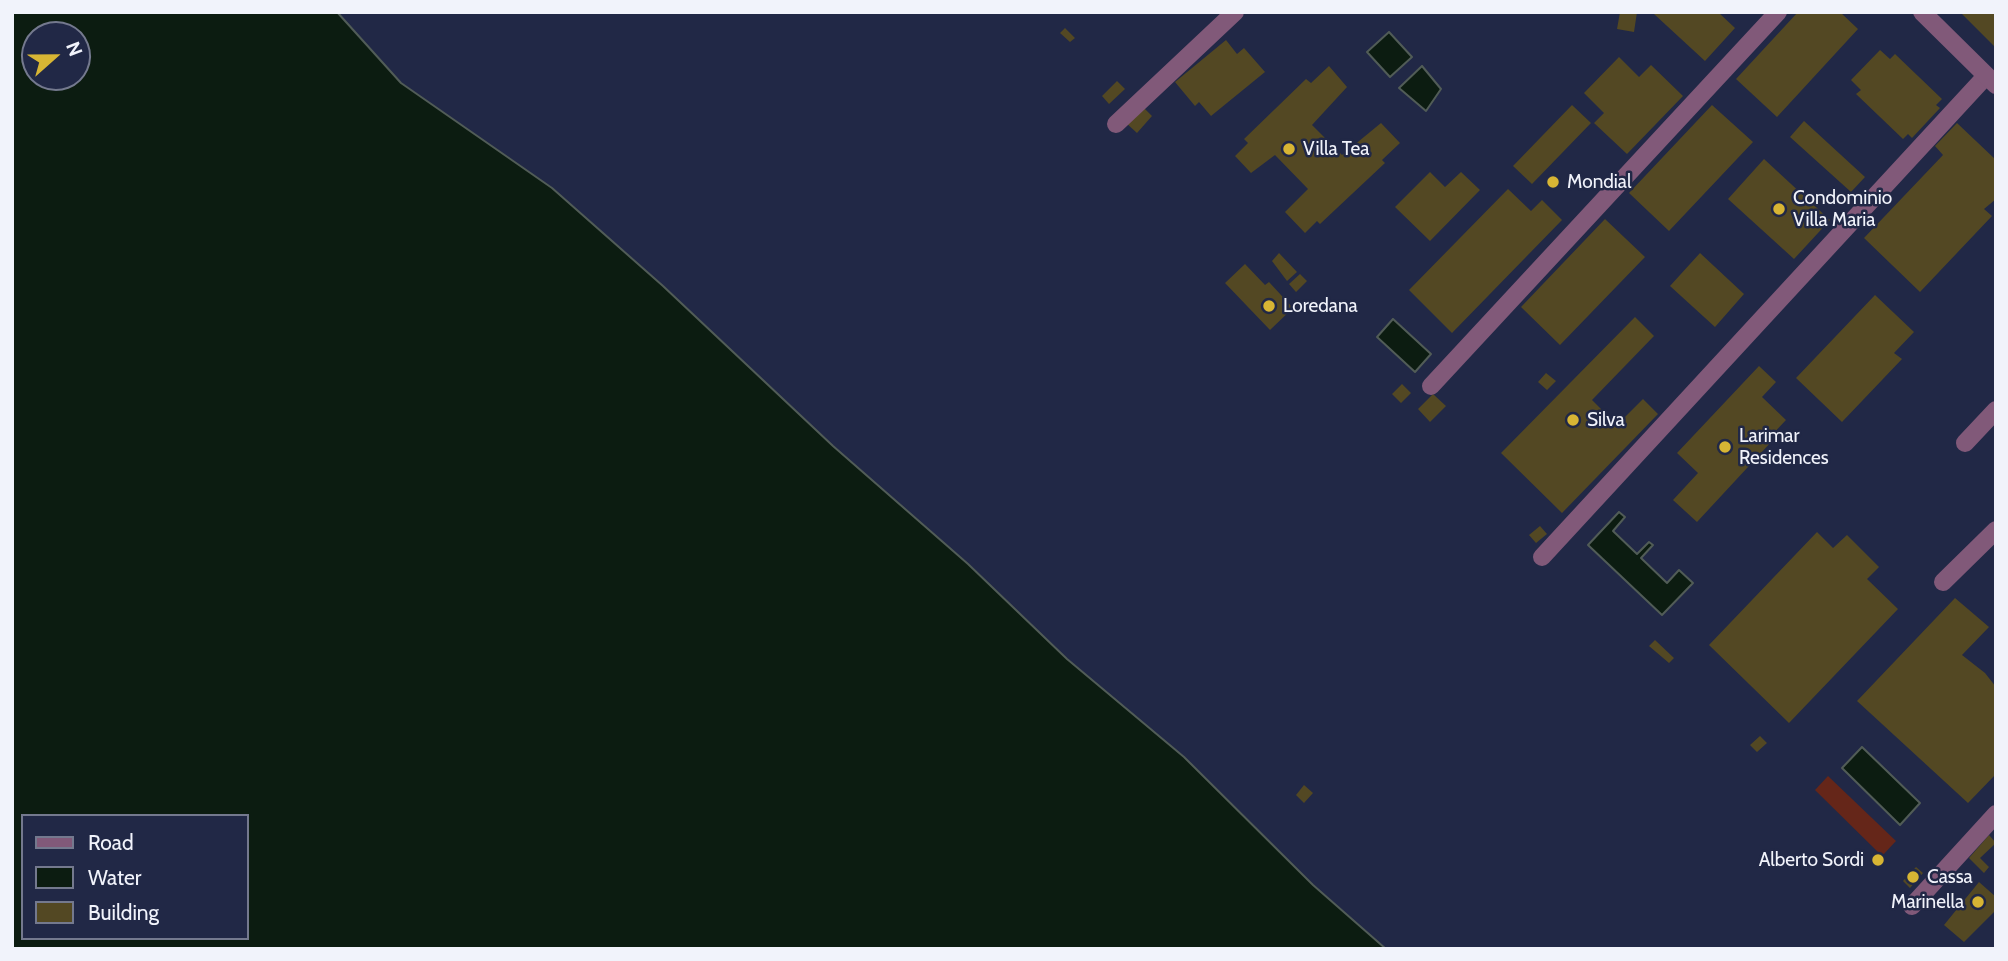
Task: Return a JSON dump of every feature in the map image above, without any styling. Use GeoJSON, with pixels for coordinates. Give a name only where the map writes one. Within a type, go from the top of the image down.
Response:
{"type":"FeatureCollection","features":[{"type":"Feature","properties":{"kind":"street"},"geometry":{"type":"LineString","coordinates":[[1116,124],[1235,12]]}},
{"type":"Feature","properties":{"kind":"street"},"geometry":{"type":"LineString","coordinates":[[1431,386],[1778,12]]}},
{"type":"Feature","properties":{"kind":"street"},"geometry":{"type":"LineString","coordinates":[[1542,557],[1991,81],[1922,12]]}},
{"type":"Feature","properties":{"kind":"street"},"geometry":{"type":"LineString","coordinates":[[1965,443],[1996,410]]}},
{"type":"Feature","properties":{"kind":"street"},"geometry":{"type":"LineString","coordinates":[[1943,582],[1996,530]]}},
{"type":"Feature","properties":{"kind":"street"},"geometry":{"type":"LineString","coordinates":[[1912,906],[1996,814]]}},
{"type":"Feature","properties":{"kind":"shaded area"},"geometry":{"type":"Polygon","coordinates":[[[1828,776],[1896,841],[1882,856],[1815,790],[1828,776]]]}},
{"type":"Feature","properties":{"kind":"water"},"geometry":{"type":"Polygon","coordinates":[[[12,12],[337,12],[401,83],[552,188],[663,286],[833,446],[968,564],[1067,659],[1184,757],[1313,885],[1386,949],[12,949],[12,12]]]}},
{"type":"Feature","properties":{"kind":"water"},"geometry":{"type":"Polygon","coordinates":[[[1389,32],[1412,57],[1390,77],[1367,52],[1389,32]]]}},
{"type":"Feature","properties":{"kind":"water"},"geometry":{"type":"Polygon","coordinates":[[[1422,66],[1441,89],[1426,111],[1399,88],[1422,66]]]}},
{"type":"Feature","properties":{"kind":"water"},"geometry":{"type":"Polygon","coordinates":[[[1393,319],[1431,354],[1415,372],[1377,337],[1393,319]]]}},
{"type":"Feature","properties":{"kind":"water"},"geometry":{"type":"Polygon","coordinates":[[[1619,512],[1625,517],[1613,531],[1637,554],[1649,542],[1653,545],[1641,558],[1667,583],[1679,570],[1693,583],[1662,615],[1588,545],[1619,512]]]}},
{"type":"Feature","properties":{"kind":"water"},"geometry":{"type":"Polygon","coordinates":[[[1862,747],[1920,803],[1900,825],[1842,768],[1862,747]]]}},
{"type":"Feature","properties":{"kind":"building"},"geometry":{"type":"Polygon","coordinates":[[[1620,12],[1637,12],[1634,32],[1617,29],[1620,12]]]}},
{"type":"Feature","properties":{"kind":"building"},"geometry":{"type":"Polygon","coordinates":[[[1718,12],[1735,28],[1705,61],[1654,14],[1718,12]]]}},
{"type":"Feature","properties":{"kind":"building"},"geometry":{"type":"Polygon","coordinates":[[[1798,12],[1840,12],[1858,29],[1777,117],[1736,79],[1798,12]]]}},
{"type":"Feature","properties":{"kind":"building"},"geometry":{"type":"Polygon","coordinates":[[[1960,12],[1996,12],[1996,48],[1960,12]]]}},
{"type":"Feature","properties":{"kind":"building"},"geometry":{"type":"Polygon","coordinates":[[[1065,28],[1075,38],[1070,42],[1060,33],[1065,28]]]}},
{"type":"Feature","properties":{"kind":"building"},"geometry":{"type":"Polygon","coordinates":[[[1226,40],[1237,54],[1244,48],[1265,72],[1211,116],[1199,102],[1195,106],[1175,82],[1226,40]]]}},
{"type":"Feature","properties":{"kind":"building"},"geometry":{"type":"Polygon","coordinates":[[[1880,50],[1890,59],[1895,54],[1942,99],[1936,105],[1940,108],[1912,138],[1908,134],[1903,139],[1856,94],[1861,90],[1851,80],[1880,50]]]}},
{"type":"Feature","properties":{"kind":"building"},"geometry":{"type":"Polygon","coordinates":[[[1619,57],[1639,77],[1651,65],[1683,96],[1627,154],[1594,123],[1604,113],[1584,93],[1619,57]]]}},
{"type":"Feature","properties":{"kind":"building","name":"Villa Tea"},"geometry":{"type":"Polygon","coordinates":[[[1329,66],[1347,87],[1312,125],[1342,155],[1381,123],[1400,143],[1382,160],[1385,163],[1320,224],[1317,221],[1305,233],[1285,212],[1308,189],[1275,155],[1251,173],[1235,156],[1248,143],[1244,139],[1306,79],[1311,83],[1329,66]]]}},
{"type":"Feature","properties":{"kind":"building"},"geometry":{"type":"Polygon","coordinates":[[[1117,81],[1125,89],[1109,104],[1102,96],[1117,81]]]}},
{"type":"Feature","properties":{"kind":"building"},"geometry":{"type":"Polygon","coordinates":[[[1141,105],[1152,116],[1137,133],[1125,122],[1141,105]]]}},
{"type":"Feature","properties":{"kind":"building"},"geometry":{"type":"Polygon","coordinates":[[[1572,105],[1591,123],[1532,184],[1513,166],[1572,105]]]}},
{"type":"Feature","properties":{"kind":"building"},"geometry":{"type":"Polygon","coordinates":[[[1712,105],[1753,142],[1669,231],[1629,193],[1712,105]]]}},
{"type":"Feature","properties":{"kind":"building"},"geometry":{"type":"Polygon","coordinates":[[[1804,121],[1865,177],[1851,192],[1790,137],[1804,121]]]}},
{"type":"Feature","properties":{"kind":"building"},"geometry":{"type":"Polygon","coordinates":[[[1957,123],[1996,160],[1996,199],[1984,209],[1992,216],[1920,292],[1864,238],[1943,155],[1935,146],[1957,123]]]}},
{"type":"Feature","properties":{"kind":"building","name":"Condominio Villa Maria"},"geometry":{"type":"Polygon","coordinates":[[[1764,159],[1830,220],[1794,259],[1728,199],[1764,159]]]}},
{"type":"Feature","properties":{"kind":"building"},"geometry":{"type":"Polygon","coordinates":[[[1430,172],[1445,187],[1461,172],[1480,190],[1430,241],[1395,207],[1430,172]]]}},
{"type":"Feature","properties":{"kind":"building"},"geometry":{"type":"Polygon","coordinates":[[[1508,189],[1531,211],[1542,200],[1562,220],[1452,333],[1409,290],[1508,189]]]}},
{"type":"Feature","properties":{"kind":"building"},"geometry":{"type":"Polygon","coordinates":[[[1605,219],[1645,257],[1560,345],[1521,307],[1605,219]]]}},
{"type":"Feature","properties":{"kind":"building"},"geometry":{"type":"Polygon","coordinates":[[[1279,253],[1297,272],[1287,281],[1272,261],[1279,253]]]}},
{"type":"Feature","properties":{"kind":"building"},"geometry":{"type":"Polygon","coordinates":[[[1700,253],[1744,294],[1715,327],[1670,286],[1700,253]]]}},
{"type":"Feature","properties":{"kind":"building"},"geometry":{"type":"Polygon","coordinates":[[[1245,264],[1265,285],[1269,282],[1293,308],[1270,330],[1225,283],[1245,264]]]}},
{"type":"Feature","properties":{"kind":"building"},"geometry":{"type":"Polygon","coordinates":[[[1300,274],[1307,281],[1296,292],[1289,284],[1300,274]]]}},
{"type":"Feature","properties":{"kind":"building"},"geometry":{"type":"Polygon","coordinates":[[[1875,295],[1914,332],[1894,353],[1902,359],[1842,422],[1796,378],[1875,295]]]}},
{"type":"Feature","properties":{"kind":"building","name":"Silva"},"geometry":{"type":"Polygon","coordinates":[[[1635,317],[1654,336],[1592,400],[1617,425],[1643,399],[1658,414],[1562,513],[1501,453],[1635,317]]]}},
{"type":"Feature","properties":{"kind":"building","name":"Larimar Residences"},"geometry":{"type":"Polygon","coordinates":[[[1759,366],[1776,382],[1762,397],[1786,420],[1770,437],[1773,440],[1697,522],[1673,500],[1698,473],[1677,453],[1759,366]]]}},
{"type":"Feature","properties":{"kind":"building"},"geometry":{"type":"Polygon","coordinates":[[[1546,373],[1556,381],[1547,390],[1538,382],[1546,373]]]}},
{"type":"Feature","properties":{"kind":"building"},"geometry":{"type":"Polygon","coordinates":[[[1402,384],[1411,393],[1401,403],[1392,394],[1402,384]]]}},
{"type":"Feature","properties":{"kind":"building"},"geometry":{"type":"Polygon","coordinates":[[[1433,394],[1446,406],[1430,422],[1418,409],[1433,394]]]}},
{"type":"Feature","properties":{"kind":"building"},"geometry":{"type":"Polygon","coordinates":[[[1540,526],[1547,534],[1536,543],[1529,535],[1540,526]]]}},
{"type":"Feature","properties":{"kind":"building"},"geometry":{"type":"Polygon","coordinates":[[[1817,532],[1833,548],[1847,535],[1879,567],[1867,579],[1898,609],[1789,723],[1709,645],[1817,532]]]}},
{"type":"Feature","properties":{"kind":"building"},"geometry":{"type":"Polygon","coordinates":[[[1955,598],[1989,627],[1962,655],[1985,673],[1996,687],[1996,774],[1968,803],[1857,701],[1955,598]]]}},
{"type":"Feature","properties":{"kind":"building"},"geometry":{"type":"Polygon","coordinates":[[[1655,640],[1674,658],[1669,663],[1649,646],[1655,640]]]}},
{"type":"Feature","properties":{"kind":"building"},"geometry":{"type":"Polygon","coordinates":[[[1760,736],[1767,743],[1757,752],[1750,745],[1760,736]]]}},
{"type":"Feature","properties":{"kind":"building"},"geometry":{"type":"Polygon","coordinates":[[[1304,785],[1313,793],[1304,803],[1296,795],[1304,785]]]}},
{"type":"Feature","properties":{"kind":"building"},"geometry":{"type":"Polygon","coordinates":[[[1989,835],[1996,843],[1980,858],[1989,867],[1984,873],[1969,858],[1989,835]]]}},
{"type":"Feature","properties":{"kind":"building","name":"Cassa"},"geometry":{"type":"Polygon","coordinates":[[[1916,867],[1923,873],[1910,888],[1903,881],[1916,867]]]}},
{"type":"Feature","properties":{"kind":"building","name":"Marinella"},"geometry":{"type":"Polygon","coordinates":[[[1979,882],[1996,897],[1996,910],[1964,942],[1944,925],[1979,882]]]}},
{"type":"Feature","properties":{"kind":"place","name":"Villa Tea"},"geometry":{"type":"Point","coordinates":[1289,149]}},
{"type":"Feature","properties":{"kind":"place","name":"Mondial"},"geometry":{"type":"Point","coordinates":[1553,182]}},
{"type":"Feature","properties":{"kind":"place","name":"Condominio Villa Maria"},"geometry":{"type":"Point","coordinates":[1779,209]}},
{"type":"Feature","properties":{"kind":"place","name":"Loredana"},"geometry":{"type":"Point","coordinates":[1269,306]}},
{"type":"Feature","properties":{"kind":"place","name":"Silva"},"geometry":{"type":"Point","coordinates":[1573,420]}},
{"type":"Feature","properties":{"kind":"place","name":"Larimar Residences"},"geometry":{"type":"Point","coordinates":[1725,447]}},
{"type":"Feature","properties":{"kind":"place","name":"Alberto Sordi"},"geometry":{"type":"Point","coordinates":[1878,860]}},
{"type":"Feature","properties":{"kind":"place","name":"Cassa"},"geometry":{"type":"Point","coordinates":[1913,877]}},
{"type":"Feature","properties":{"kind":"place","name":"Marinella"},"geometry":{"type":"Point","coordinates":[1978,902]}}]}
